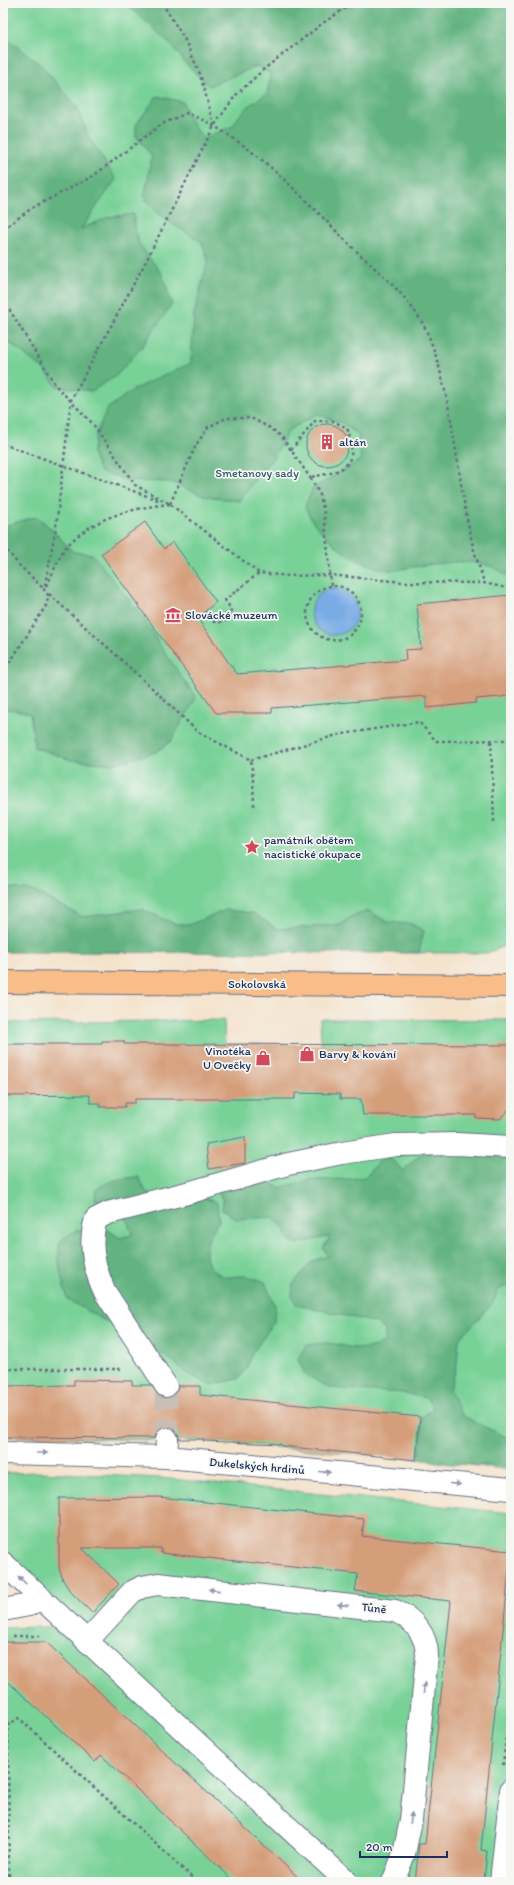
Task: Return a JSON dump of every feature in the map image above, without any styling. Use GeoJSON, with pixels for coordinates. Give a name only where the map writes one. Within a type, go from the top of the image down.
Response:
{"type":"FeatureCollection","features":[{"type":"Feature","properties":{"kind":"main road","name":"Sokolovská"},"geometry":{"type":"LineString","coordinates":[[3,982],[511,986]]}},
{"type":"Feature","properties":{"kind":"street"},"geometry":{"type":"LineString","coordinates":[[161,1377],[105,1292],[98,1277],[93,1258],[92,1240],[96,1219],[108,1213],[192,1192],[288,1164],[342,1153],[396,1145],[457,1144],[511,1147]]}},
{"type":"Feature","properties":{"kind":"street","name":"Dukelských hrdinů"},"geometry":{"type":"LineString","coordinates":[[3,1453],[166,1448],[511,1489]]}},
{"type":"Feature","properties":{"kind":"street"},"geometry":{"type":"LineString","coordinates":[[3,1563],[88,1640],[347,1882]]}},
{"type":"Feature","properties":{"kind":"street","name":"Tůně"},"geometry":{"type":"LineString","coordinates":[[88,1640],[132,1592],[142,1587],[158,1584],[395,1611],[407,1617],[419,1628],[426,1642],[427,1656],[411,1820],[404,1854],[393,1882]]}},
{"type":"Feature","properties":{"kind":"street"},"geometry":{"type":"LineString","coordinates":[[3,1610],[29,1604],[41,1598]]}},
{"type":"Feature","properties":{"kind":"street"},"geometry":{"type":"LineString","coordinates":[[501,1882],[511,1790]]}},
{"type":"Feature","properties":{"kind":"path"},"geometry":{"type":"LineString","coordinates":[[162,3],[184,38],[200,74],[214,126]]}},
{"type":"Feature","properties":{"kind":"path"},"geometry":{"type":"LineString","coordinates":[[3,673],[47,604],[48,595],[44,590],[56,527],[71,400],[144,265],[214,126],[235,96],[264,69],[323,23],[353,3]]}},
{"type":"Feature","properties":{"kind":"path"},"geometry":{"type":"LineString","coordinates":[[3,229],[32,208],[93,176],[162,124],[187,113],[214,126],[276,172],[390,282],[412,306],[429,337],[451,411],[473,545],[484,583]]}},
{"type":"Feature","properties":{"kind":"path"},"geometry":{"type":"LineString","coordinates":[[3,299],[56,386],[93,424],[135,485],[170,504],[259,573],[289,576],[330,576],[403,582],[484,583],[511,589]]}},
{"type":"Feature","properties":{"kind":"path"},"geometry":{"type":"LineString","coordinates":[[170,504],[196,445],[208,427],[226,418],[251,418],[272,429],[282,437],[311,479],[310,477],[320,495],[324,512],[332,586]]}},
{"type":"Feature","properties":{"kind":"path"},"geometry":{"type":"LineString","coordinates":[[291,450],[315,421],[333,421],[347,428],[353,445],[348,463],[335,473],[310,477]]}},
{"type":"Feature","properties":{"kind":"path"},"geometry":{"type":"LineString","coordinates":[[3,444],[170,504]]}},
{"type":"Feature","properties":{"kind":"path"},"geometry":{"type":"LineString","coordinates":[[44,590],[66,548],[85,529],[122,511],[170,504]]}},
{"type":"Feature","properties":{"kind":"path"},"geometry":{"type":"LineString","coordinates":[[3,546],[44,590],[150,686],[198,732],[251,760],[337,735],[419,722],[436,742],[511,740]]}},
{"type":"Feature","properties":{"kind":"path"},"geometry":{"type":"LineString","coordinates":[[204,612],[214,622],[224,622],[230,617],[231,610],[225,600],[259,573]]}},
{"type":"Feature","properties":{"kind":"path"},"geometry":{"type":"LineString","coordinates":[[332,586],[340,586],[349,590],[360,604],[361,612],[360,621],[356,629],[341,639],[332,640],[323,638],[310,626],[307,617],[307,608],[315,593],[322,588],[332,586]]}},
{"type":"Feature","properties":{"kind":"path"},"geometry":{"type":"LineString","coordinates":[[491,740],[494,822]]}},
{"type":"Feature","properties":{"kind":"path"},"geometry":{"type":"LineString","coordinates":[[251,760],[254,806]]}},
{"type":"Feature","properties":{"kind":"path"},"geometry":{"type":"LineString","coordinates":[[10,1369],[161,1377]]}},
{"type":"Feature","properties":{"kind":"path"},"geometry":{"type":"LineString","coordinates":[[9,1882],[8,1725],[19,1718],[197,1882]]}},
{"type":"Feature","properties":{"kind":"green space","name":"Smetanovy sady"},"geometry":{"type":"Polygon","coordinates":[[[3,3],[511,3],[511,943],[487,953],[3,951],[3,3]]]}},
{"type":"Feature","properties":{"kind":"green space"},"geometry":{"type":"Polygon","coordinates":[[[125,3],[511,3],[511,580],[490,566],[478,563],[451,562],[388,570],[356,560],[336,546],[315,524],[309,516],[305,506],[313,488],[361,460],[358,434],[342,423],[317,414],[289,430],[274,457],[239,501],[204,496],[171,482],[132,481],[100,472],[92,453],[96,434],[107,409],[134,389],[191,363],[194,314],[208,260],[202,242],[163,218],[144,198],[152,156],[136,136],[136,125],[157,96],[183,102],[189,119],[203,138],[233,126],[247,107],[267,94],[271,74],[257,66],[209,86],[185,63],[171,44],[125,3]]]}},
{"type":"Feature","properties":{"kind":"green space"},"geometry":{"type":"Polygon","coordinates":[[[3,35],[40,64],[77,107],[89,138],[116,179],[81,229],[109,217],[133,214],[139,244],[162,274],[172,304],[141,348],[116,376],[92,391],[56,386],[45,370],[11,344],[3,344],[3,35]]]}},
{"type":"Feature","properties":{"kind":"green space"},"geometry":{"type":"Polygon","coordinates":[[[35,517],[45,523],[74,552],[92,554],[145,620],[159,644],[196,698],[171,741],[156,752],[114,764],[71,760],[34,747],[30,713],[9,709],[3,714],[3,526],[35,517]]]}},
{"type":"Feature","properties":{"kind":"green space"},"geometry":{"type":"Polygon","coordinates":[[[3,887],[33,891],[83,917],[141,909],[175,924],[191,924],[226,910],[253,913],[277,929],[340,925],[352,916],[369,911],[387,922],[412,924],[424,931],[419,953],[3,952],[3,887]]]}},
{"type":"Feature","properties":{"kind":"green space"},"geometry":{"type":"Polygon","coordinates":[[[320,1019],[511,1020],[511,1470],[419,1459],[205,1441],[3,1437],[3,1023],[224,1020],[225,1044],[321,1045],[320,1019]]]}},
{"type":"Feature","properties":{"kind":"green space"},"geometry":{"type":"Polygon","coordinates":[[[481,1134],[511,1145],[511,1284],[498,1290],[493,1303],[459,1339],[457,1364],[450,1390],[462,1415],[511,1439],[511,1466],[450,1464],[419,1459],[422,1417],[433,1409],[427,1398],[403,1393],[329,1388],[305,1374],[298,1359],[306,1345],[325,1343],[355,1348],[369,1348],[385,1341],[385,1331],[377,1323],[297,1305],[292,1296],[293,1284],[312,1261],[328,1256],[323,1248],[330,1236],[297,1244],[288,1239],[285,1229],[273,1217],[236,1219],[222,1209],[223,1201],[218,1191],[261,1176],[279,1188],[310,1180],[366,1177],[379,1162],[384,1159],[392,1160],[402,1171],[421,1154],[463,1143],[481,1134]]]}},
{"type":"Feature","properties":{"kind":"green space"},"geometry":{"type":"Polygon","coordinates":[[[139,1177],[147,1194],[191,1192],[217,1203],[219,1221],[207,1243],[206,1258],[209,1265],[215,1271],[226,1277],[247,1276],[265,1282],[275,1306],[274,1322],[252,1354],[247,1368],[238,1379],[210,1385],[190,1375],[161,1353],[67,1299],[59,1263],[60,1241],[75,1231],[105,1228],[120,1238],[132,1235],[123,1209],[95,1199],[96,1190],[107,1183],[116,1180],[139,1177]]]}},
{"type":"Feature","properties":{"kind":"green space"},"geometry":{"type":"Polygon","coordinates":[[[41,1472],[161,1478],[511,1513],[511,1822],[504,1882],[3,1882],[3,1628],[72,1626],[3,1550],[3,1473],[41,1472]]]}},
{"type":"Feature","properties":{"kind":"water"},"geometry":{"type":"Polygon","coordinates":[[[334,589],[347,593],[353,599],[357,612],[353,625],[347,631],[334,635],[321,631],[315,625],[311,612],[315,599],[321,593],[334,589]]]}},
{"type":"Feature","properties":{"kind":"building","name":"altán"},"geometry":{"type":"Polygon","coordinates":[[[323,424],[331,424],[339,427],[345,433],[348,445],[345,457],[339,463],[331,466],[323,466],[315,463],[309,457],[306,449],[306,441],[309,433],[315,427],[323,424]]]}},
{"type":"Feature","properties":{"kind":"building","name":"Slovácké muzeum"},"geometry":{"type":"Polygon","coordinates":[[[145,522],[164,549],[173,542],[216,602],[197,618],[237,674],[406,660],[405,650],[421,649],[417,604],[510,595],[511,696],[476,699],[476,703],[426,708],[426,696],[272,708],[272,713],[216,713],[101,554],[145,522]]]}},
{"type":"Feature","properties":{"kind":"building"},"geometry":{"type":"Polygon","coordinates":[[[102,1041],[124,1041],[124,1044],[511,1045],[511,1107],[500,1119],[476,1118],[476,1115],[363,1115],[361,1099],[340,1099],[340,1094],[295,1093],[295,1099],[135,1099],[135,1103],[125,1103],[125,1107],[100,1107],[100,1103],[90,1103],[90,1095],[3,1096],[3,1044],[102,1044],[102,1041]]]}},
{"type":"Feature","properties":{"kind":"building"},"geometry":{"type":"Polygon","coordinates":[[[245,1137],[245,1163],[209,1169],[206,1144],[245,1137]]]}},
{"type":"Feature","properties":{"kind":"building"},"geometry":{"type":"Polygon","coordinates":[[[74,1380],[132,1381],[132,1385],[151,1385],[160,1397],[166,1398],[173,1396],[177,1391],[178,1386],[200,1386],[200,1395],[420,1417],[416,1460],[281,1446],[281,1444],[203,1441],[204,1439],[179,1439],[178,1433],[174,1429],[168,1427],[161,1428],[157,1432],[155,1438],[3,1437],[3,1386],[74,1385],[74,1380]]]}},
{"type":"Feature","properties":{"kind":"building"},"geometry":{"type":"Polygon","coordinates":[[[159,1497],[364,1519],[362,1536],[511,1551],[481,1850],[487,1851],[484,1882],[415,1882],[419,1844],[425,1844],[451,1601],[355,1591],[358,1574],[161,1553],[161,1548],[82,1548],[119,1584],[92,1613],[70,1591],[63,1580],[59,1568],[59,1498],[159,1497]]]}},
{"type":"Feature","properties":{"kind":"building"},"geometry":{"type":"Polygon","coordinates":[[[3,1642],[46,1642],[303,1882],[235,1882],[101,1755],[95,1762],[3,1677],[3,1642]]]}},
{"type":"Feature","properties":{"kind":"tunnel"},"geometry":{"type":"LineString","coordinates":[[166,1386],[167,1439]]}},
{"type":"Feature","properties":{"kind":"place","name":"altán"},"geometry":{"type":"Point","coordinates":[327,442]}},
{"type":"Feature","properties":{"kind":"place","name":"Slovácké muzeum"},"geometry":{"type":"Point","coordinates":[173,615]}},
{"type":"Feature","properties":{"kind":"place","name":"památník obětem nacistické okupace"},"geometry":{"type":"Point","coordinates":[252,847]}},
{"type":"Feature","properties":{"kind":"place","name":"Barvy & kování"},"geometry":{"type":"Point","coordinates":[307,1054]}},
{"type":"Feature","properties":{"kind":"place","name":"Vinotéka U Ovečky"},"geometry":{"type":"Point","coordinates":[263,1058]}}]}
